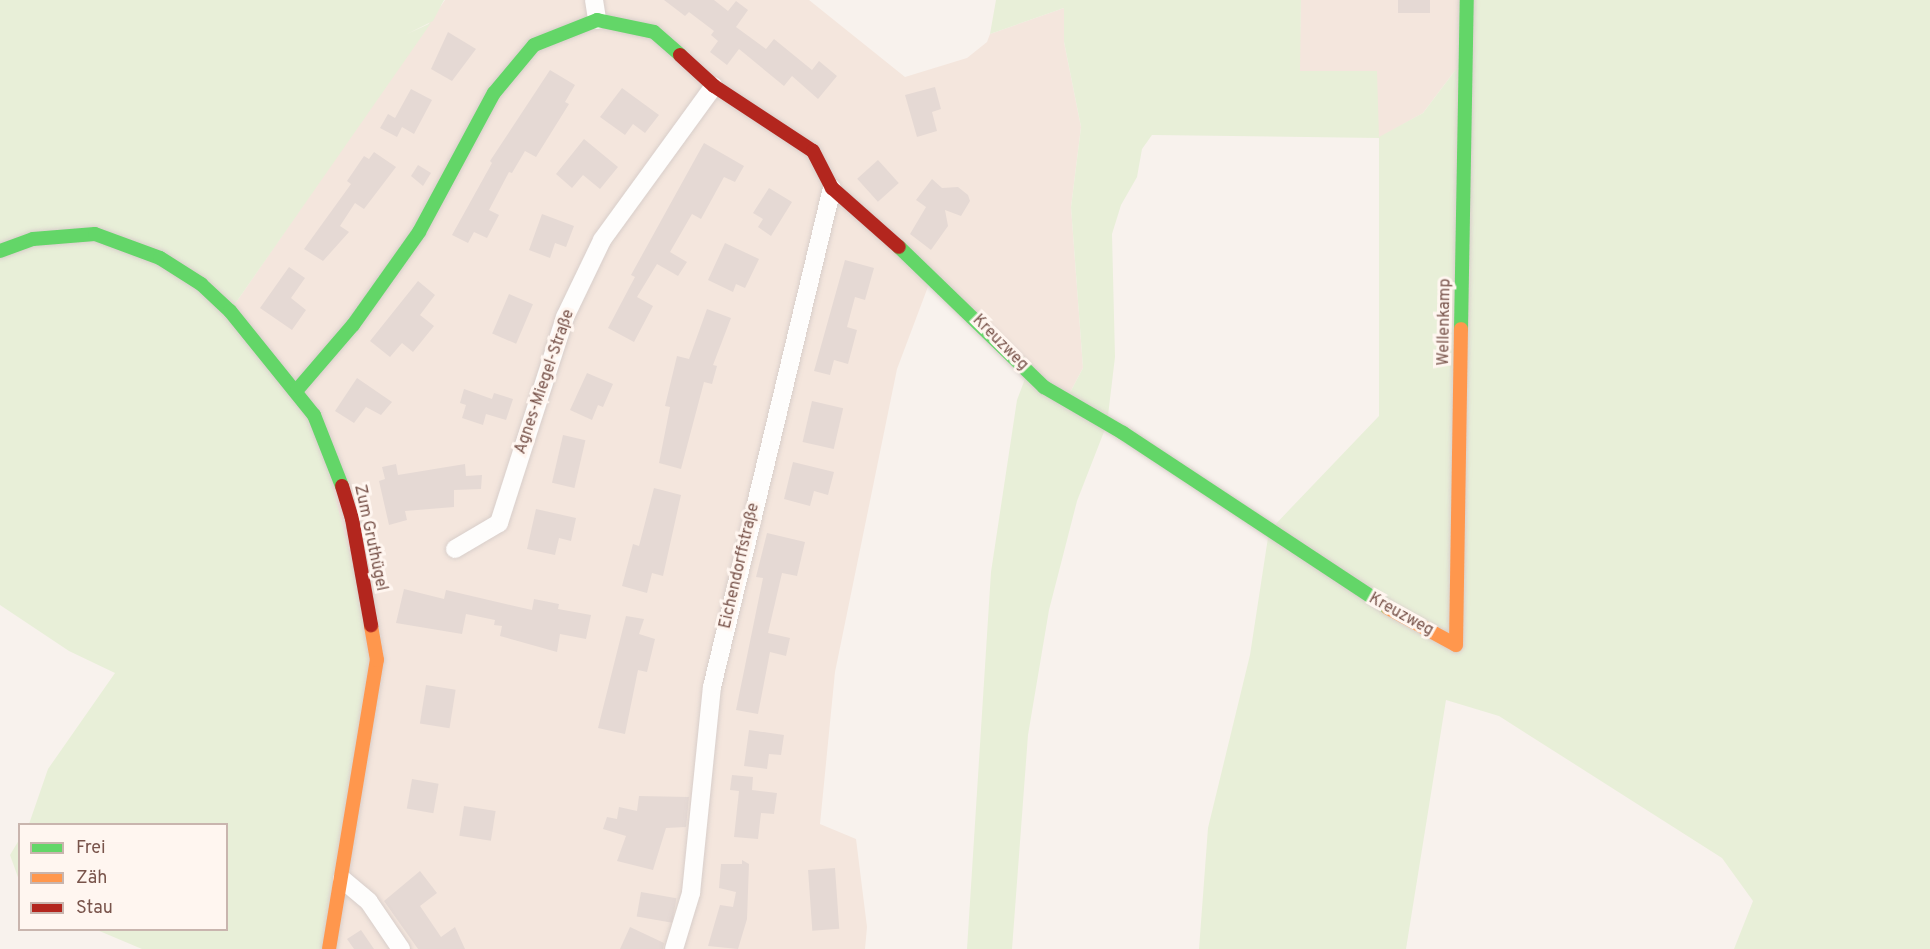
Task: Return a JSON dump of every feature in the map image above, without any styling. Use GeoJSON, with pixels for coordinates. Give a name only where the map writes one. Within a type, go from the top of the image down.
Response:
{"type":"FeatureCollection","features":[{"type":"Feature","properties":{"kind":"street"},"geometry":{"type":"LineString","coordinates":[[297,390],[353,325],[418,232],[494,93],[534,45],[597,20],[594,0]]}},
{"type":"Feature","properties":{"kind":"street","name":"Wellenkamp"},"geometry":{"type":"LineString","coordinates":[[1456,645],[1467,0]]}},
{"type":"Feature","properties":{"kind":"street","name":"Kreuzweg"},"geometry":{"type":"LineString","coordinates":[[597,20],[654,32],[714,86],[813,151],[832,188],[932,275],[1044,387],[1123,433],[1367,596],[1456,645]]}},
{"type":"Feature","properties":{"kind":"street","name":"Agnes-Miegel-Straße"},"geometry":{"type":"LineString","coordinates":[[455,549],[499,523],[565,317],[602,240],[714,86]]}},
{"type":"Feature","properties":{"kind":"street","name":"Eichendorffstraße"},"geometry":{"type":"LineString","coordinates":[[674,949],[691,893],[712,687],[832,188]]}},
{"type":"Feature","properties":{"kind":"street","name":"Zum Gruthügel"},"geometry":{"type":"LineString","coordinates":[[0,251],[33,238],[95,234],[152,255],[201,284],[230,311],[297,390],[323,435],[352,519],[377,660],[329,949]]}},
{"type":"Feature","properties":{"kind":"street"},"geometry":{"type":"LineString","coordinates":[[342,879],[369,902],[401,949]]}},
{"type":"Feature","properties":{"kind":"shaded area"},"geometry":{"type":"Polygon","coordinates":[[[445,0],[809,0],[905,77],[967,58],[987,42],[990,34],[1064,8],[1064,42],[1081,127],[1071,207],[1083,368],[1066,400],[932,276],[897,369],[835,672],[820,824],[856,839],[867,927],[865,949],[330,949],[230,311],[445,0]]]}},
{"type":"Feature","properties":{"kind":"shaded area"},"geometry":{"type":"Polygon","coordinates":[[[1301,0],[1459,0],[1457,68],[1423,113],[1379,138],[1299,72],[1301,0]]]}},
{"type":"Feature","properties":{"kind":"green space"},"geometry":{"type":"Polygon","coordinates":[[[0,0],[444,0],[433,21],[407,34],[431,23],[230,311],[314,415],[377,660],[330,949],[142,949],[99,931],[228,931],[228,823],[29,823],[48,769],[115,673],[69,651],[0,605],[0,0]]]}},
{"type":"Feature","properties":{"kind":"green space"},"geometry":{"type":"Polygon","coordinates":[[[996,0],[1301,0],[1300,71],[1377,71],[1379,137],[1423,113],[1457,68],[1459,0],[1930,0],[1930,949],[1734,949],[1753,901],[1722,858],[1499,716],[1446,700],[1406,949],[1199,949],[1208,828],[1250,655],[1269,531],[1379,416],[1379,138],[1152,135],[1142,149],[1137,177],[1121,205],[1112,234],[1115,357],[1107,424],[1077,501],[1049,610],[1028,735],[1012,949],[967,949],[991,572],[1017,400],[1028,371],[1066,400],[1083,368],[1071,207],[1081,127],[1064,42],[1064,8],[990,34],[996,0]]]}},
{"type":"Feature","properties":{"kind":"green space"},"geometry":{"type":"Polygon","coordinates":[[[18,842],[18,877],[10,855],[18,842]]]}},
{"type":"Feature","properties":{"kind":"building"},"geometry":{"type":"Polygon","coordinates":[[[664,0],[714,0],[728,11],[736,1],[748,10],[736,27],[766,49],[774,39],[812,70],[819,61],[837,76],[818,99],[792,76],[784,86],[739,49],[727,65],[710,52],[718,41],[711,35],[714,31],[689,12],[685,16],[664,0]]]}},
{"type":"Feature","properties":{"kind":"building"},"geometry":{"type":"Polygon","coordinates":[[[1398,0],[1430,0],[1430,13],[1398,13],[1398,0]]]}},
{"type":"Feature","properties":{"kind":"building"},"geometry":{"type":"Polygon","coordinates":[[[448,32],[476,49],[452,81],[431,69],[448,32]]]}},
{"type":"Feature","properties":{"kind":"building"},"geometry":{"type":"Polygon","coordinates":[[[550,70],[575,85],[565,102],[569,104],[536,157],[525,151],[512,173],[509,172],[489,210],[499,215],[487,238],[474,232],[468,243],[452,235],[492,163],[490,161],[550,70]]]}},
{"type":"Feature","properties":{"kind":"building"},"geometry":{"type":"Polygon","coordinates":[[[935,87],[941,109],[932,112],[937,131],[917,137],[905,95],[935,87]]]}},
{"type":"Feature","properties":{"kind":"building"},"geometry":{"type":"Polygon","coordinates":[[[622,88],[659,115],[645,133],[633,124],[625,135],[600,117],[622,88]]]}},
{"type":"Feature","properties":{"kind":"building"},"geometry":{"type":"Polygon","coordinates":[[[411,89],[432,100],[414,134],[402,127],[397,137],[380,128],[388,114],[395,118],[411,89]]]}},
{"type":"Feature","properties":{"kind":"building"},"geometry":{"type":"Polygon","coordinates":[[[584,139],[618,167],[600,189],[583,175],[572,188],[556,174],[584,139]]]}},
{"type":"Feature","properties":{"kind":"building"},"geometry":{"type":"Polygon","coordinates":[[[704,143],[744,166],[735,182],[724,177],[701,219],[692,214],[670,252],[687,262],[678,276],[657,264],[637,297],[653,306],[634,342],[608,328],[635,277],[631,275],[704,143]]]}},
{"type":"Feature","properties":{"kind":"building"},"geometry":{"type":"Polygon","coordinates":[[[374,152],[396,167],[364,209],[355,203],[340,226],[349,232],[323,261],[304,249],[351,184],[347,181],[364,156],[369,159],[374,152]]]}},
{"type":"Feature","properties":{"kind":"building"},"geometry":{"type":"Polygon","coordinates":[[[878,160],[899,183],[878,202],[857,179],[878,160]]]}},
{"type":"Feature","properties":{"kind":"building"},"geometry":{"type":"Polygon","coordinates":[[[418,165],[431,173],[423,186],[411,176],[418,165]]]}},
{"type":"Feature","properties":{"kind":"building"},"geometry":{"type":"Polygon","coordinates":[[[932,179],[942,188],[958,187],[968,195],[970,201],[961,216],[945,210],[948,226],[931,250],[910,234],[926,207],[916,200],[932,179]]]}},
{"type":"Feature","properties":{"kind":"building"},"geometry":{"type":"Polygon","coordinates":[[[769,188],[792,202],[771,236],[758,227],[763,219],[753,213],[769,188]]]}},
{"type":"Feature","properties":{"kind":"building"},"geometry":{"type":"Polygon","coordinates":[[[542,214],[574,226],[566,247],[555,243],[550,258],[529,250],[542,214]]]}},
{"type":"Feature","properties":{"kind":"building"},"geometry":{"type":"Polygon","coordinates":[[[725,243],[759,259],[745,288],[736,284],[733,292],[708,280],[725,243]]]}},
{"type":"Feature","properties":{"kind":"building"},"geometry":{"type":"Polygon","coordinates":[[[845,260],[874,268],[865,300],[855,297],[847,327],[857,330],[848,364],[834,360],[830,375],[814,371],[845,260]]]}},
{"type":"Feature","properties":{"kind":"building"},"geometry":{"type":"Polygon","coordinates":[[[289,267],[305,278],[291,298],[306,310],[292,330],[260,308],[289,267]]]}},
{"type":"Feature","properties":{"kind":"building"},"geometry":{"type":"Polygon","coordinates":[[[418,281],[435,295],[420,315],[434,326],[413,352],[402,343],[390,357],[370,341],[418,281]]]}},
{"type":"Feature","properties":{"kind":"building"},"geometry":{"type":"Polygon","coordinates":[[[509,294],[533,304],[516,344],[492,334],[509,294]]]}},
{"type":"Feature","properties":{"kind":"building"},"geometry":{"type":"Polygon","coordinates":[[[707,309],[731,318],[713,365],[717,366],[712,384],[704,382],[681,469],[659,463],[670,407],[665,406],[677,356],[689,359],[707,309]]]}},
{"type":"Feature","properties":{"kind":"building"},"geometry":{"type":"Polygon","coordinates":[[[587,373],[613,384],[603,407],[598,405],[592,420],[570,410],[587,373]]]}},
{"type":"Feature","properties":{"kind":"building"},"geometry":{"type":"Polygon","coordinates":[[[357,378],[392,402],[381,415],[366,407],[354,423],[335,411],[357,378]]]}},
{"type":"Feature","properties":{"kind":"building"},"geometry":{"type":"Polygon","coordinates":[[[464,389],[492,399],[494,393],[513,399],[506,420],[486,414],[483,425],[462,418],[466,405],[460,403],[464,389]]]}},
{"type":"Feature","properties":{"kind":"building"},"geometry":{"type":"Polygon","coordinates":[[[812,401],[843,408],[834,449],[803,442],[812,401]]]}},
{"type":"Feature","properties":{"kind":"building"},"geometry":{"type":"Polygon","coordinates":[[[563,435],[585,440],[574,488],[552,483],[563,435]]]}},
{"type":"Feature","properties":{"kind":"building"},"geometry":{"type":"Polygon","coordinates":[[[793,462],[834,472],[828,495],[814,491],[810,506],[784,499],[793,462]]]}},
{"type":"Feature","properties":{"kind":"building"},"geometry":{"type":"Polygon","coordinates":[[[396,464],[398,475],[465,464],[466,476],[482,475],[481,489],[454,490],[454,507],[405,511],[407,520],[389,525],[379,481],[385,479],[382,467],[396,464]]]}},
{"type":"Feature","properties":{"kind":"building"},"geometry":{"type":"Polygon","coordinates":[[[654,488],[681,495],[663,576],[652,573],[647,593],[622,586],[633,544],[639,546],[654,488]]]}},
{"type":"Feature","properties":{"kind":"building"},"geometry":{"type":"Polygon","coordinates":[[[536,509],[576,518],[571,541],[559,538],[555,555],[527,549],[536,509]]]}},
{"type":"Feature","properties":{"kind":"building"},"geometry":{"type":"Polygon","coordinates":[[[767,533],[805,542],[797,576],[782,573],[768,633],[790,638],[786,656],[770,652],[758,714],[736,710],[763,578],[756,577],[767,533]]]}},
{"type":"Feature","properties":{"kind":"building"},"geometry":{"type":"Polygon","coordinates":[[[404,589],[444,599],[446,590],[532,610],[534,599],[559,604],[558,609],[591,615],[586,639],[560,634],[557,652],[500,636],[502,626],[494,625],[495,620],[466,614],[462,634],[396,623],[404,589]]]}},
{"type":"Feature","properties":{"kind":"building"},"geometry":{"type":"Polygon","coordinates":[[[626,616],[644,619],[639,634],[655,639],[647,672],[638,670],[625,734],[598,728],[626,616]]]}},
{"type":"Feature","properties":{"kind":"building"},"geometry":{"type":"Polygon","coordinates":[[[426,685],[456,690],[450,728],[420,724],[426,685]]]}},
{"type":"Feature","properties":{"kind":"building"},"geometry":{"type":"Polygon","coordinates":[[[749,730],[784,735],[781,755],[769,754],[767,769],[744,766],[749,730]]]}},
{"type":"Feature","properties":{"kind":"building"},"geometry":{"type":"Polygon","coordinates":[[[732,775],[753,777],[752,790],[777,793],[774,814],[761,813],[758,839],[734,837],[739,791],[730,790],[732,775]]]}},
{"type":"Feature","properties":{"kind":"building"},"geometry":{"type":"Polygon","coordinates":[[[412,779],[439,784],[433,813],[407,809],[412,779]]]}},
{"type":"Feature","properties":{"kind":"building"},"geometry":{"type":"Polygon","coordinates":[[[639,796],[689,797],[686,827],[666,828],[653,870],[617,861],[626,836],[603,829],[607,817],[617,819],[619,807],[637,811],[639,796]]]}},
{"type":"Feature","properties":{"kind":"building"},"geometry":{"type":"Polygon","coordinates":[[[464,806],[496,811],[491,841],[459,836],[464,806]]]}},
{"type":"Feature","properties":{"kind":"building"},"geometry":{"type":"Polygon","coordinates":[[[742,860],[749,864],[747,919],[738,949],[708,946],[720,905],[733,907],[736,892],[719,888],[721,864],[742,864],[742,860]]]}},
{"type":"Feature","properties":{"kind":"building"},"geometry":{"type":"Polygon","coordinates":[[[835,868],[839,929],[812,931],[808,870],[835,868]]]}},
{"type":"Feature","properties":{"kind":"building"},"geometry":{"type":"Polygon","coordinates":[[[420,871],[437,893],[420,906],[441,937],[455,927],[465,949],[418,949],[384,901],[420,871]]]}},
{"type":"Feature","properties":{"kind":"building"},"geometry":{"type":"Polygon","coordinates":[[[641,892],[676,898],[672,923],[637,917],[641,892]]]}},
{"type":"Feature","properties":{"kind":"building"},"geometry":{"type":"Polygon","coordinates":[[[630,927],[664,943],[663,949],[620,949],[630,927]]]}},
{"type":"Feature","properties":{"kind":"building"},"geometry":{"type":"Polygon","coordinates":[[[361,930],[374,949],[354,949],[347,939],[361,930]]]}},
{"type":"Feature","properties":{"kind":"traffic: fast"},"geometry":{"type":"LineString","coordinates":[[1461,329],[1467,0]]}},
{"type":"Feature","properties":{"kind":"traffic: fast"},"geometry":{"type":"LineString","coordinates":[[297,390],[353,325],[419,232],[494,93],[534,45],[597,20],[654,32],[680,55]]}},
{"type":"Feature","properties":{"kind":"traffic: fast"},"geometry":{"type":"LineString","coordinates":[[0,251],[33,239],[95,234],[160,258],[201,284],[230,311],[314,415],[342,486]]}},
{"type":"Feature","properties":{"kind":"traffic: fast"},"geometry":{"type":"LineString","coordinates":[[899,247],[1044,387],[1123,433],[1388,608]]}},
{"type":"Feature","properties":{"kind":"traffic: slow"},"geometry":{"type":"LineString","coordinates":[[1388,608],[1456,645],[1461,329]]}},
{"type":"Feature","properties":{"kind":"traffic: slow"},"geometry":{"type":"LineString","coordinates":[[329,949],[377,660],[371,625]]}},
{"type":"Feature","properties":{"kind":"traffic: jam"},"geometry":{"type":"LineString","coordinates":[[680,55],[714,86],[813,151],[832,188],[899,247]]}},
{"type":"Feature","properties":{"kind":"traffic: jam"},"geometry":{"type":"LineString","coordinates":[[342,486],[352,519],[371,625]]}}]}
